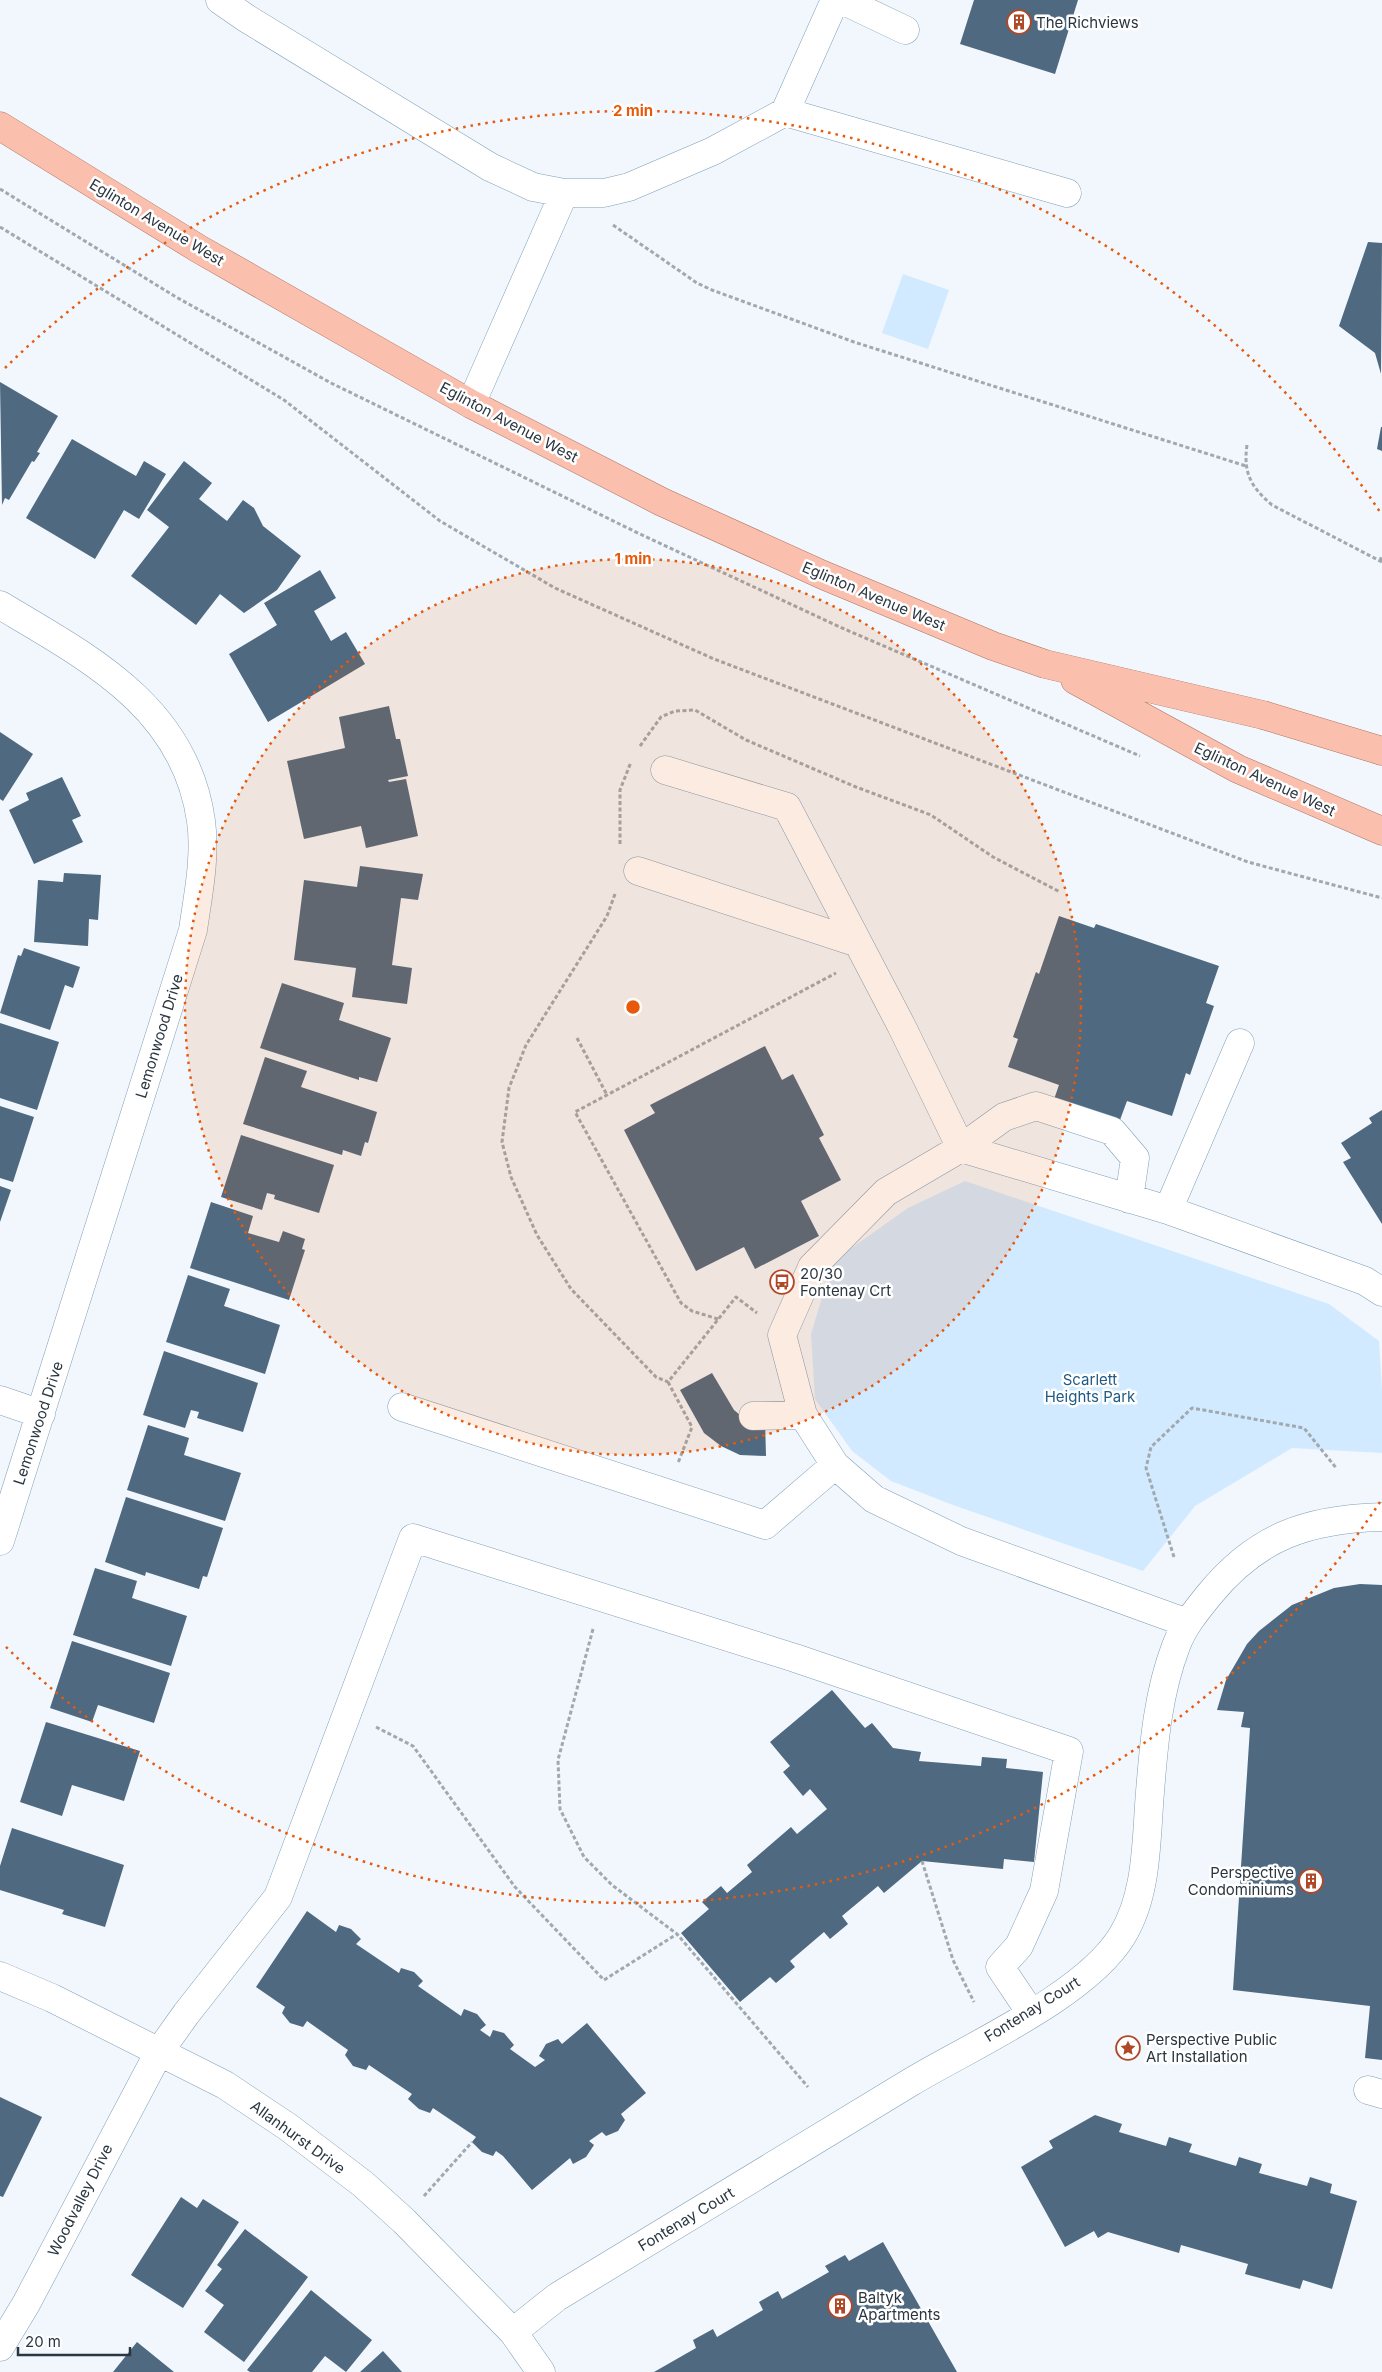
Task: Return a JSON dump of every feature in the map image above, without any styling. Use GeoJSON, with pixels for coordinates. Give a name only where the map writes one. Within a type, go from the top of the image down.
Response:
{"type":"FeatureCollection","features":[{"type":"Feature","properties":{"kind":"main road","name":"Eglinton Avenue West"},"geometry":{"type":"LineString","coordinates":[[0,126],[199,249],[471,404],[662,502],[823,576],[993,646],[1045,664],[1263,715],[1382,750]]}},
{"type":"Feature","properties":{"kind":"main road","name":"Eglinton Avenue West"},"geometry":{"type":"LineString","coordinates":[[1045,664],[1238,769],[1382,831]]}},
{"type":"Feature","properties":{"kind":"street"},"geometry":{"type":"LineString","coordinates":[[220,0],[246,18],[490,168],[526,185],[564,193],[604,193],[629,187],[713,151],[785,112],[835,0]]}},
{"type":"Feature","properties":{"kind":"street"},"geometry":{"type":"LineString","coordinates":[[842,0],[906,30]]}},
{"type":"Feature","properties":{"kind":"street"},"geometry":{"type":"LineString","coordinates":[[785,112],[1066,193]]}},
{"type":"Feature","properties":{"kind":"street"},"geometry":{"type":"LineString","coordinates":[[471,404],[564,193]]}},
{"type":"Feature","properties":{"kind":"street","name":"Lemonwood Drive"},"geometry":{"type":"LineString","coordinates":[[0,605],[92,660],[132,692],[161,724],[182,758],[195,786],[201,822],[202,855],[193,930],[0,1541]]}},
{"type":"Feature","properties":{"kind":"street"},"geometry":{"type":"LineString","coordinates":[[665,770],[787,807],[902,1025],[961,1148],[1168,1210],[1365,1281],[1382,1292]]}},
{"type":"Feature","properties":{"kind":"street"},"geometry":{"type":"LineString","coordinates":[[638,871],[862,950]]}},
{"type":"Feature","properties":{"kind":"street"},"geometry":{"type":"LineString","coordinates":[[1168,1210],[1240,1042]]}},
{"type":"Feature","properties":{"kind":"street"},"geometry":{"type":"LineString","coordinates":[[1129,1199],[1135,1158],[1112,1131],[1036,1106],[1004,1117],[961,1148],[886,1192],[812,1267],[782,1335],[803,1415],[835,1465],[874,1499],[961,1541],[1187,1623]]}},
{"type":"Feature","properties":{"kind":"street"},"geometry":{"type":"LineString","coordinates":[[0,1400],[41,1414]]}},
{"type":"Feature","properties":{"kind":"street"},"geometry":{"type":"LineString","coordinates":[[402,1406],[765,1525],[835,1465]]}},
{"type":"Feature","properties":{"kind":"street"},"geometry":{"type":"LineString","coordinates":[[753,1416],[803,1415]]}},
{"type":"Feature","properties":{"kind":"street","name":"Fontenay Court"},"geometry":{"type":"LineString","coordinates":[[512,2332],[566,2291],[914,2080],[1031,2013],[1095,1968],[1121,1937],[1132,1916],[1144,1866],[1155,1735],[1160,1701],[1176,1644],[1187,1623],[1223,1578],[1248,1556],[1279,1536],[1322,1523],[1353,1518],[1382,1517]]}},
{"type":"Feature","properties":{"kind":"street","name":"Woodvalley Drive"},"geometry":{"type":"LineString","coordinates":[[0,2347],[26,2304],[159,2052],[186,2014],[278,1897],[413,1538],[601,1597]]}},
{"type":"Feature","properties":{"kind":"street"},"geometry":{"type":"LineString","coordinates":[[601,1597],[795,1658],[1070,1751],[1044,1891],[1019,1946],[1000,1967],[1031,2013]]}},
{"type":"Feature","properties":{"kind":"street","name":"Allanhurst Drive"},"geometry":{"type":"LineString","coordinates":[[0,1976],[52,1998],[225,2085],[288,2127],[363,2184],[404,2220],[512,2332],[541,2372]]}},
{"type":"Feature","properties":{"kind":"path"},"geometry":{"type":"LineString","coordinates":[[611,225],[697,283],[712,290],[854,342],[1246,466]]}},
{"type":"Feature","properties":{"kind":"path"},"geometry":{"type":"LineString","coordinates":[[0,227],[284,400],[440,521],[555,588],[714,660],[1248,862],[1382,898]]}},
{"type":"Feature","properties":{"kind":"path"},"geometry":{"type":"LineString","coordinates":[[1247,445],[1246,466],[1255,488],[1272,505],[1381,562],[1382,555]]}},
{"type":"Feature","properties":{"kind":"path"},"geometry":{"type":"LineString","coordinates":[[639,747],[661,717],[675,711],[695,710],[746,740],[856,787],[931,815],[993,857],[1060,892]]}},
{"type":"Feature","properties":{"kind":"path"},"geometry":{"type":"LineString","coordinates":[[620,849],[620,790],[634,754]]}},
{"type":"Feature","properties":{"kind":"path"},"geometry":{"type":"LineString","coordinates":[[617,888],[607,916],[526,1044],[509,1088],[502,1142],[511,1177],[537,1235],[571,1289],[656,1377],[668,1382],[692,1427],[667,1493]]}},
{"type":"Feature","properties":{"kind":"path"},"geometry":{"type":"LineString","coordinates":[[718,1320],[692,1311],[681,1302],[575,1112],[862,950]]}},
{"type":"Feature","properties":{"kind":"path"},"geometry":{"type":"LineString","coordinates":[[577,1038],[607,1095]]}},
{"type":"Feature","properties":{"kind":"path"},"geometry":{"type":"LineString","coordinates":[[668,1382],[736,1296],[782,1335]]}},
{"type":"Feature","properties":{"kind":"path"},"geometry":{"type":"LineString","coordinates":[[1174,1557],[1146,1468],[1151,1447],[1192,1408],[1304,1428],[1337,1470]]}},
{"type":"Feature","properties":{"kind":"path"},"geometry":{"type":"LineString","coordinates":[[601,1597],[558,1760],[560,1809],[584,1858],[612,1885],[677,1934],[808,2087]]}},
{"type":"Feature","properties":{"kind":"path"},"geometry":{"type":"LineString","coordinates":[[347,1713],[413,1746],[514,1887],[604,1980],[677,1934]]}},
{"type":"Feature","properties":{"kind":"path"},"geometry":{"type":"LineString","coordinates":[[922,1861],[953,1960],[974,2002]]}},
{"type":"Feature","properties":{"kind":"path"},"geometry":{"type":"LineString","coordinates":[[404,2220],[472,2142]]}},
{"type":"Feature","properties":{"kind":"green space"},"geometry":{"type":"Polygon","coordinates":[[[903,274],[949,290],[928,349],[882,333],[903,274]]]}},
{"type":"Feature","properties":{"kind":"green space","name":"Scarlett Heights Park"},"geometry":{"type":"Polygon","coordinates":[[[965,1181],[1329,1304],[1379,1341],[1382,1391],[1382,1453],[1292,1448],[1195,1506],[1143,1571],[953,1505],[891,1481],[852,1451],[815,1399],[811,1334],[833,1261],[908,1208],[965,1181]]]}},
{"type":"Feature","properties":{"kind":"building","name":"The Richviews"},"geometry":{"type":"Polygon","coordinates":[[[974,0],[1078,0],[1055,74],[960,44],[974,0]]]}},
{"type":"Feature","properties":{"kind":"building"},"geometry":{"type":"Polygon","coordinates":[[[1368,242],[1382,243],[1381,374],[1375,353],[1339,326],[1368,242]]]}},
{"type":"Feature","properties":{"kind":"building"},"geometry":{"type":"Polygon","coordinates":[[[0,382],[58,416],[37,452],[40,453],[34,462],[32,461],[9,500],[5,498],[2,505],[0,382]]]}},
{"type":"Feature","properties":{"kind":"building"},"geometry":{"type":"Polygon","coordinates":[[[1382,427],[1382,451],[1377,449],[1382,427]]]}},
{"type":"Feature","properties":{"kind":"building"},"geometry":{"type":"Polygon","coordinates":[[[72,439],[136,476],[144,461],[166,474],[139,519],[124,510],[95,559],[26,518],[72,439]]]}},
{"type":"Feature","properties":{"kind":"building"},"geometry":{"type":"Polygon","coordinates":[[[184,461],[212,483],[199,499],[227,521],[243,500],[254,508],[263,526],[301,556],[277,590],[244,613],[220,594],[196,625],[131,576],[169,527],[147,510],[184,461]]]}},
{"type":"Feature","properties":{"kind":"building"},"geometry":{"type":"Polygon","coordinates":[[[320,570],[336,598],[314,611],[331,641],[346,632],[365,664],[268,722],[229,654],[277,625],[264,603],[320,570]]]}},
{"type":"Feature","properties":{"kind":"building"},"geometry":{"type":"Polygon","coordinates":[[[389,706],[396,739],[400,739],[408,776],[388,780],[389,782],[406,779],[418,836],[366,848],[361,826],[304,839],[287,761],[345,748],[339,717],[389,706]]]}},
{"type":"Feature","properties":{"kind":"building"},"geometry":{"type":"Polygon","coordinates":[[[0,732],[33,754],[3,801],[0,799],[0,732]]]}},
{"type":"Feature","properties":{"kind":"building"},"geometry":{"type":"Polygon","coordinates":[[[62,777],[81,816],[72,820],[83,842],[34,864],[9,810],[29,800],[26,793],[62,777]]]}},
{"type":"Feature","properties":{"kind":"building"},"geometry":{"type":"Polygon","coordinates":[[[360,866],[423,874],[418,900],[401,898],[392,965],[412,968],[407,1004],[352,997],[356,968],[294,960],[304,880],[357,887],[360,866]]]}},
{"type":"Feature","properties":{"kind":"building"},"geometry":{"type":"Polygon","coordinates":[[[64,873],[101,875],[98,920],[89,919],[88,946],[34,942],[38,880],[63,882],[64,873]]]}},
{"type":"Feature","properties":{"kind":"building"},"geometry":{"type":"Polygon","coordinates":[[[1059,916],[1094,928],[1096,924],[1219,966],[1206,1003],[1214,1006],[1190,1075],[1186,1073],[1172,1116],[1127,1101],[1117,1128],[1052,1105],[1059,1085],[1008,1067],[1018,1039],[1013,1037],[1036,972],[1039,974],[1059,916]]]}},
{"type":"Feature","properties":{"kind":"building"},"geometry":{"type":"Polygon","coordinates":[[[24,948],[80,967],[73,988],[65,985],[50,1030],[0,1013],[18,955],[21,956],[24,948]]]}},
{"type":"Feature","properties":{"kind":"building"},"geometry":{"type":"Polygon","coordinates":[[[282,983],[344,1003],[339,1020],[391,1038],[377,1082],[359,1077],[359,1080],[260,1048],[282,983]]]}},
{"type":"Feature","properties":{"kind":"building"},"geometry":{"type":"Polygon","coordinates":[[[0,1023],[59,1042],[37,1110],[0,1098],[0,1023]]]}},
{"type":"Feature","properties":{"kind":"building"},"geometry":{"type":"Polygon","coordinates":[[[765,1046],[782,1080],[793,1074],[824,1135],[819,1138],[841,1180],[801,1201],[819,1236],[755,1269],[744,1247],[696,1271],[624,1130],[655,1113],[650,1105],[765,1046]]]}},
{"type":"Feature","properties":{"kind":"building"},"geometry":{"type":"Polygon","coordinates":[[[265,1057],[307,1071],[301,1087],[377,1112],[368,1143],[365,1142],[361,1156],[343,1150],[342,1155],[243,1124],[265,1057]]]}},
{"type":"Feature","properties":{"kind":"building"},"geometry":{"type":"Polygon","coordinates":[[[0,1106],[34,1117],[13,1182],[0,1178],[0,1106]]]}},
{"type":"Feature","properties":{"kind":"building"},"geometry":{"type":"Polygon","coordinates":[[[1382,1110],[1382,1224],[1343,1162],[1351,1158],[1341,1143],[1372,1123],[1369,1118],[1382,1110]]]}},
{"type":"Feature","properties":{"kind":"building"},"geometry":{"type":"Polygon","coordinates":[[[241,1135],[334,1165],[319,1213],[274,1199],[275,1195],[267,1193],[262,1210],[221,1197],[241,1135]]]}},
{"type":"Feature","properties":{"kind":"building"},"geometry":{"type":"Polygon","coordinates":[[[0,1186],[11,1190],[0,1222],[0,1186]]]}},
{"type":"Feature","properties":{"kind":"building"},"geometry":{"type":"Polygon","coordinates":[[[211,1202],[253,1216],[248,1233],[279,1242],[283,1231],[305,1239],[302,1249],[305,1250],[289,1300],[190,1268],[211,1202]]]}},
{"type":"Feature","properties":{"kind":"building"},"geometry":{"type":"Polygon","coordinates":[[[188,1275],[230,1289],[224,1306],[280,1325],[265,1374],[166,1342],[188,1275]]]}},
{"type":"Feature","properties":{"kind":"building"},"geometry":{"type":"Polygon","coordinates":[[[164,1351],[258,1383],[243,1432],[197,1418],[199,1412],[191,1410],[185,1428],[143,1415],[164,1351]]]}},
{"type":"Feature","properties":{"kind":"building"},"geometry":{"type":"Polygon","coordinates":[[[712,1373],[734,1410],[740,1415],[765,1420],[766,1456],[740,1455],[721,1446],[704,1433],[680,1390],[712,1373]]]}},
{"type":"Feature","properties":{"kind":"building"},"geometry":{"type":"Polygon","coordinates":[[[148,1425],[189,1438],[184,1455],[241,1473],[225,1521],[127,1490],[148,1425]]]}},
{"type":"Feature","properties":{"kind":"building"},"geometry":{"type":"Polygon","coordinates":[[[126,1497],[223,1528],[207,1577],[203,1576],[199,1589],[146,1572],[145,1576],[105,1562],[126,1497]]]}},
{"type":"Feature","properties":{"kind":"building"},"geometry":{"type":"Polygon","coordinates":[[[95,1568],[137,1581],[132,1598],[187,1616],[171,1666],[73,1635],[95,1568]]]}},
{"type":"Feature","properties":{"kind":"building","name":"Perspective Condominiums"},"geometry":{"type":"Polygon","coordinates":[[[1360,1584],[1382,1585],[1382,2060],[1365,2058],[1370,2006],[1233,1990],[1250,1728],[1241,1727],[1244,1712],[1217,1710],[1226,1680],[1247,1644],[1259,1631],[1292,1605],[1334,1588],[1360,1584]]]}},
{"type":"Feature","properties":{"kind":"building"},"geometry":{"type":"Polygon","coordinates":[[[72,1641],[170,1673],[154,1723],[98,1705],[92,1722],[50,1708],[72,1641]]]}},
{"type":"Feature","properties":{"kind":"building"},"geometry":{"type":"Polygon","coordinates":[[[832,1690],[865,1728],[872,1723],[893,1748],[921,1752],[919,1761],[981,1766],[982,1757],[1007,1759],[1006,1768],[1043,1772],[1034,1862],[1004,1859],[1003,1869],[922,1861],[884,1893],[878,1886],[842,1916],[848,1924],[830,1939],[824,1932],[790,1961],[795,1967],[776,1983],[770,1977],[740,2002],[681,1933],[709,1909],[702,1902],[721,1886],[727,1893],[752,1872],[747,1865],[791,1827],[797,1834],[827,1809],[810,1789],[803,1796],[783,1772],[790,1766],[770,1742],[832,1690]]]}},
{"type":"Feature","properties":{"kind":"building"},"geometry":{"type":"Polygon","coordinates":[[[46,1722],[140,1751],[124,1801],[72,1785],[62,1816],[20,1802],[46,1722]]]}},
{"type":"Feature","properties":{"kind":"building"},"geometry":{"type":"Polygon","coordinates":[[[12,1828],[124,1865],[105,1927],[62,1914],[64,1910],[0,1890],[0,1866],[12,1828]]]}},
{"type":"Feature","properties":{"kind":"building"},"geometry":{"type":"Polygon","coordinates":[[[307,1911],[336,1932],[339,1925],[351,1929],[361,1939],[356,1944],[399,1973],[401,1968],[414,1972],[423,1981],[418,1986],[461,2016],[464,2009],[477,2014],[486,2025],[480,2030],[490,2037],[493,2030],[504,2033],[514,2045],[510,2049],[535,2067],[545,2060],[539,2056],[546,2044],[558,2039],[562,2044],[587,2023],[646,2093],[621,2114],[625,2120],[618,2131],[606,2136],[602,2132],[589,2141],[594,2145],[586,2157],[573,2164],[570,2158],[532,2190],[503,2156],[496,2151],[493,2156],[482,2152],[472,2142],[476,2137],[433,2108],[430,2113],[419,2109],[408,2099],[412,2094],[369,2065],[366,2070],[353,2066],[345,2055],[348,2050],[307,2021],[303,2027],[290,2023],[282,2013],[285,2007],[256,1987],[307,1911]]]}},
{"type":"Feature","properties":{"kind":"building"},"geometry":{"type":"Polygon","coordinates":[[[0,2097],[42,2117],[3,2197],[0,2196],[0,2097]]]}},
{"type":"Feature","properties":{"kind":"building"},"geometry":{"type":"Polygon","coordinates":[[[1095,2115],[1122,2124],[1119,2132],[1166,2146],[1169,2137],[1192,2144],[1189,2152],[1236,2166],[1239,2157],[1262,2164],[1259,2173],[1307,2186],[1310,2177],[1332,2184],[1330,2193],[1357,2201],[1332,2289],[1303,2280],[1300,2289],[1245,2274],[1248,2264],[1181,2245],[1179,2253],[1108,2232],[1098,2238],[1094,2231],[1065,2247],[1021,2167],[1053,2148],[1049,2141],[1095,2115]]]}},
{"type":"Feature","properties":{"kind":"building"},"geometry":{"type":"Polygon","coordinates":[[[181,2197],[197,2208],[203,2199],[239,2222],[183,2308],[131,2275],[181,2197]]]}},
{"type":"Feature","properties":{"kind":"building"},"geometry":{"type":"Polygon","coordinates":[[[245,2229],[308,2277],[244,2362],[204,2332],[224,2305],[205,2291],[222,2269],[217,2265],[245,2229]]]}},
{"type":"Feature","properties":{"kind":"building","name":"Baltyk Apartments"},"geometry":{"type":"Polygon","coordinates":[[[883,2242],[957,2372],[654,2372],[696,2348],[693,2340],[713,2329],[717,2337],[763,2310],[759,2302],[778,2291],[782,2299],[829,2272],[825,2266],[845,2255],[849,2261],[883,2242]]]}},
{"type":"Feature","properties":{"kind":"building"},"geometry":{"type":"Polygon","coordinates":[[[311,2290],[372,2340],[346,2372],[325,2356],[312,2372],[250,2372],[247,2370],[311,2290]]]}},
{"type":"Feature","properties":{"kind":"building"},"geometry":{"type":"Polygon","coordinates":[[[137,2342],[174,2372],[113,2372],[137,2342]]]}},
{"type":"Feature","properties":{"kind":"building"},"geometry":{"type":"Polygon","coordinates":[[[383,2351],[402,2372],[360,2372],[383,2351]]]}},
{"type":"Feature","properties":{"kind":"place","name":"The Richviews"},"geometry":{"type":"Point","coordinates":[1019,22]}},
{"type":"Feature","properties":{"kind":"place","name":"20/30 Fontenay Crt"},"geometry":{"type":"Point","coordinates":[782,1282]}},
{"type":"Feature","properties":{"kind":"place","name":"Perspective Condominiums"},"geometry":{"type":"Point","coordinates":[1311,1881]}},
{"type":"Feature","properties":{"kind":"place","name":"Perspective Public Art Installation"},"geometry":{"type":"Point","coordinates":[1128,2048]}},
{"type":"Feature","properties":{"kind":"place","name":"Baltyk Apartments"},"geometry":{"type":"Point","coordinates":[840,2306]}}]}
